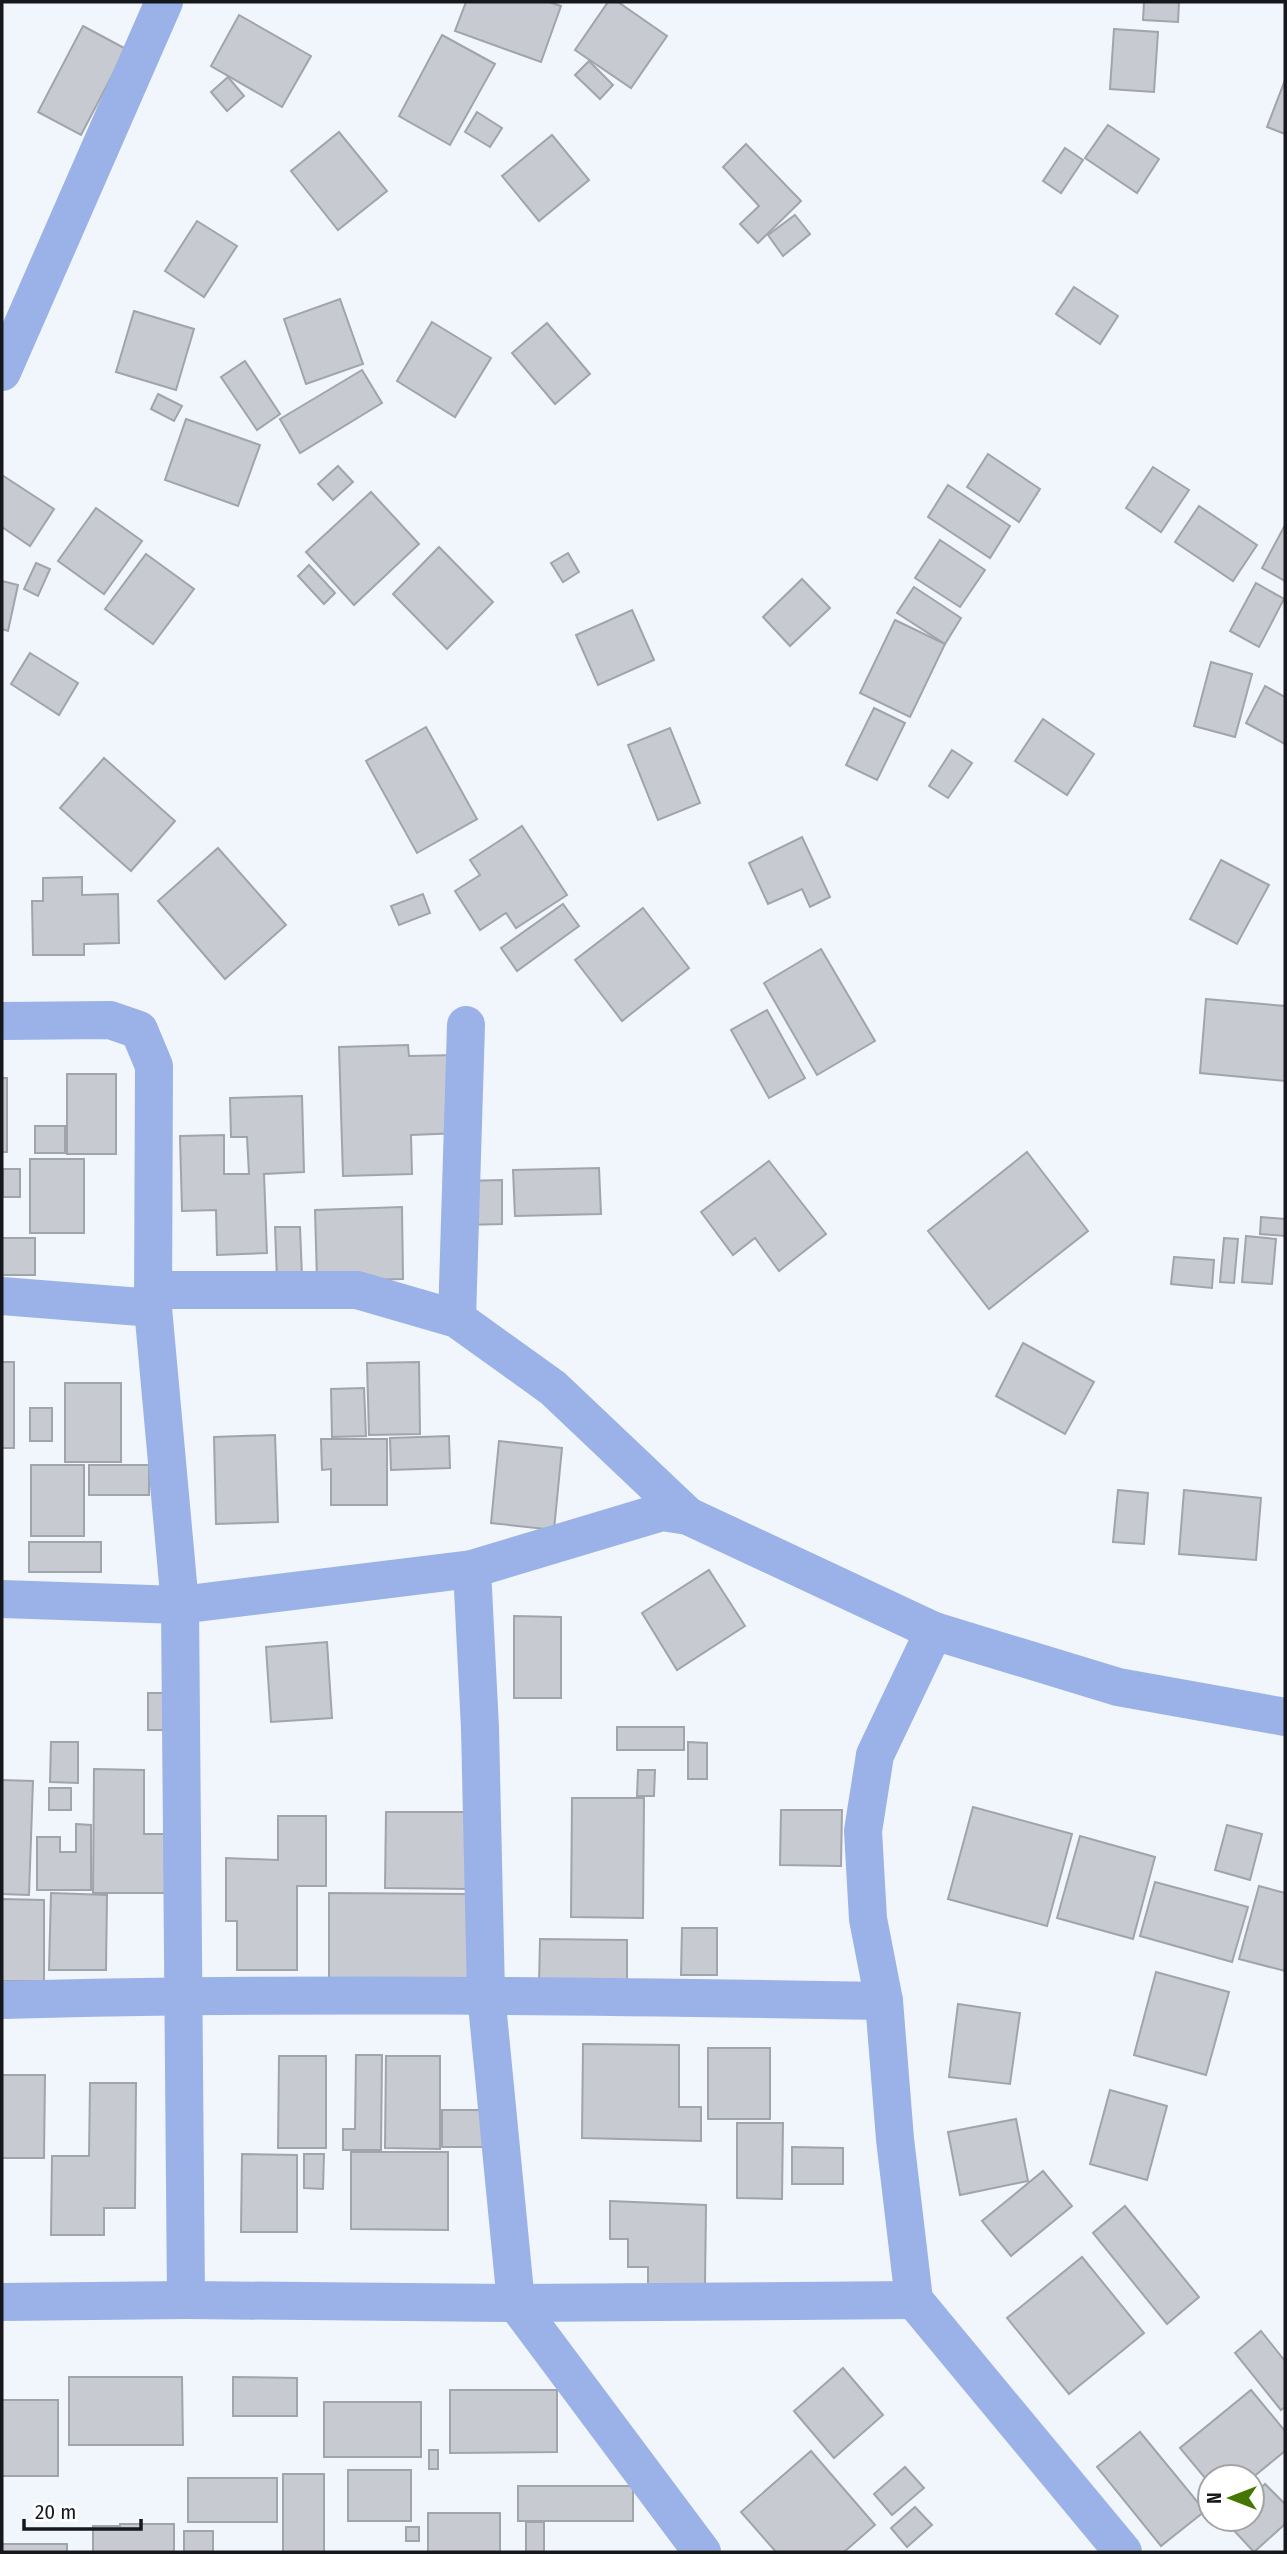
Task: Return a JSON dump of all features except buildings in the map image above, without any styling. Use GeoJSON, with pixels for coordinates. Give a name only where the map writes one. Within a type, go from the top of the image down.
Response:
{"type":"FeatureCollection","features":[{"type":"Feature","properties":{"kind":"street"},"geometry":{"type":"LineString","coordinates":[[2,372],[164,2]]}},
{"type":"Feature","properties":{"kind":"street"},"geometry":{"type":"LineString","coordinates":[[2,1021],[110,1020],[139,1030],[154,1066],[154,1299],[180,1605],[186,2300]]}},
{"type":"Feature","properties":{"kind":"street"},"geometry":{"type":"LineString","coordinates":[[457,1319],[466,1025]]}},
{"type":"Feature","properties":{"kind":"street"},"geometry":{"type":"LineString","coordinates":[[2,1296],[154,1299],[357,1290],[457,1319],[553,1388],[688,1516]]}},
{"type":"Feature","properties":{"kind":"street"},"geometry":{"type":"LineString","coordinates":[[2,1600],[180,1605],[472,1569],[663,1512],[688,1516],[934,1631],[1118,1687],[1285,1717]]}},
{"type":"Feature","properties":{"kind":"street"},"geometry":{"type":"LineString","coordinates":[[472,1569],[481,1728],[486,1994],[516,2304],[702,2552]]}},
{"type":"Feature","properties":{"kind":"street"},"geometry":{"type":"LineString","coordinates":[[934,1631],[876,1755],[863,1831],[868,1919],[884,2001],[895,2139],[914,2300],[1123,2552]]}},
{"type":"Feature","properties":{"kind":"street"},"geometry":{"type":"LineString","coordinates":[[2,2000],[182,1995],[486,1994],[884,2001]]}},
{"type":"Feature","properties":{"kind":"street"},"geometry":{"type":"LineString","coordinates":[[2,2302],[186,2300],[516,2304],[914,2300]]}}]}
